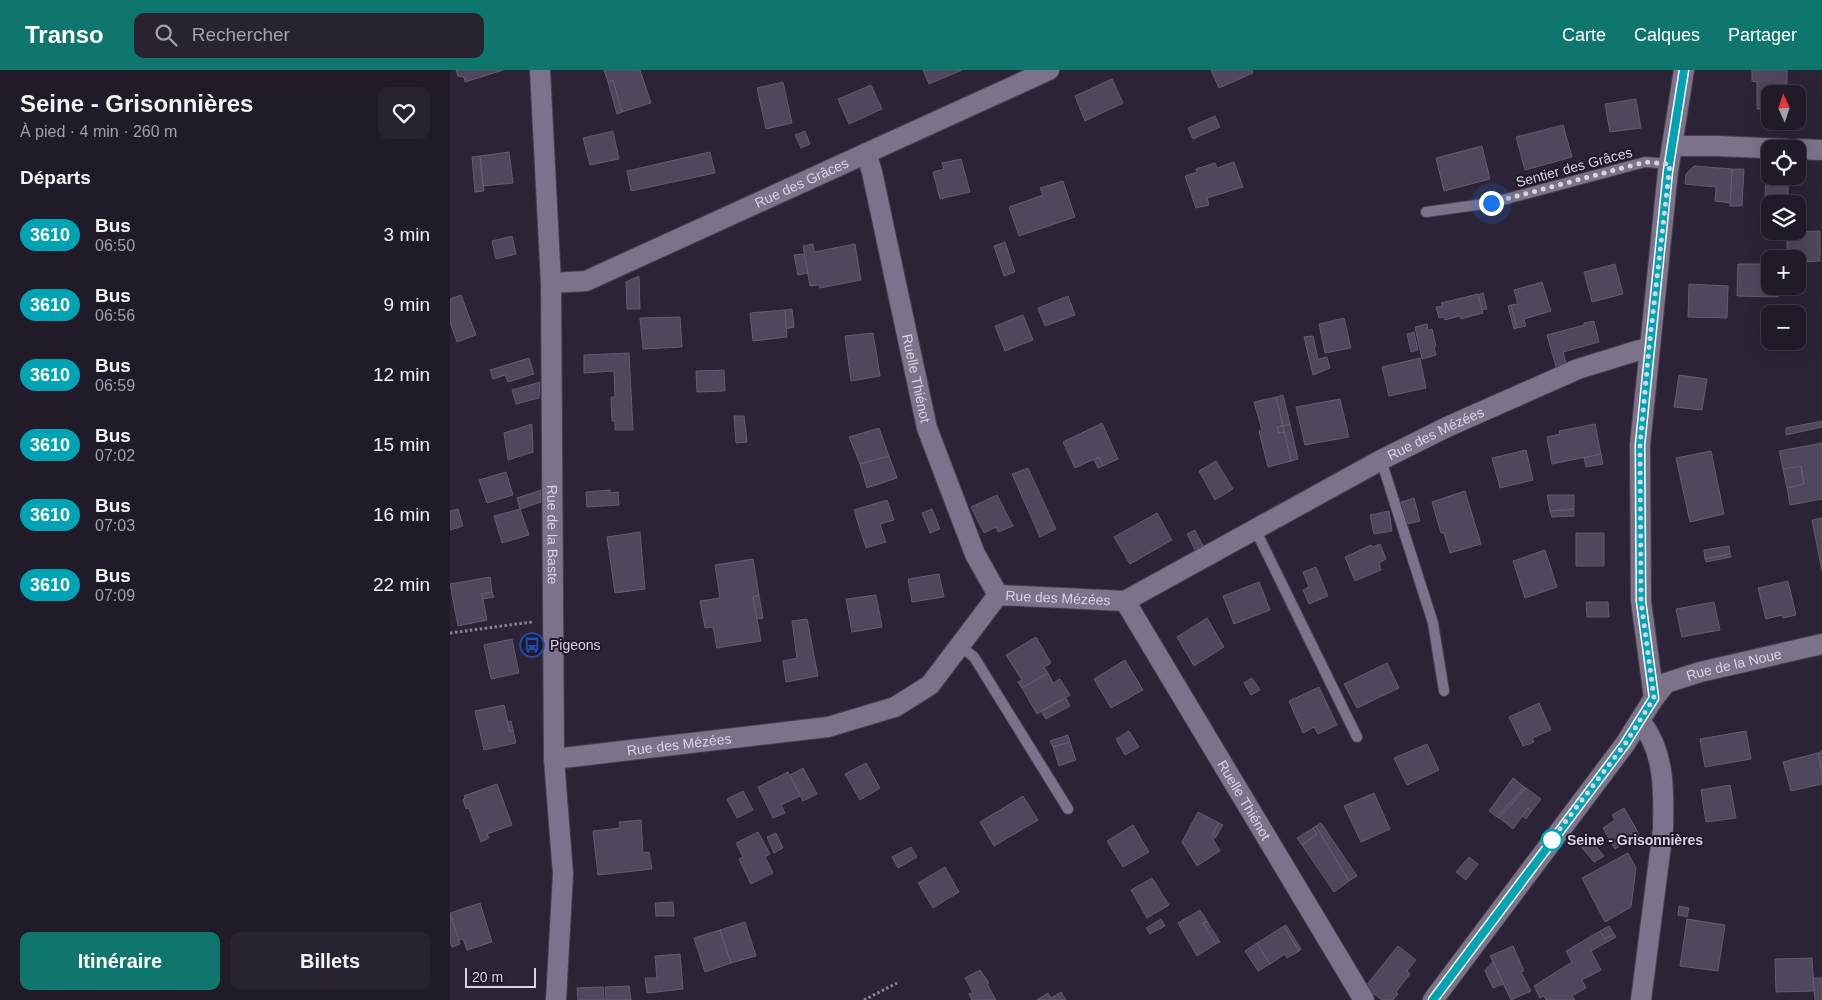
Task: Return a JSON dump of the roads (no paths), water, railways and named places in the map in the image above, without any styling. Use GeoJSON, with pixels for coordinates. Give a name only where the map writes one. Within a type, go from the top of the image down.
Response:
{"type":"FeatureCollection","features":[{"type":"Feature","properties":{"kind":"street","name":"Rue de la Baste"},"geometry":{"type":"LineString","coordinates":[[540,70],[551,283],[554,759],[562,874],[556,1000]]}},
{"type":"Feature","properties":{"kind":"street","name":"Rue des Grâces"},"geometry":{"type":"LineString","coordinates":[[551,283],[586,281],[1049,70]]}},
{"type":"Feature","properties":{"kind":"street"},"geometry":{"type":"LineString","coordinates":[[1654,698],[1641,601],[1640,445],[1671,155],[1684,70]]}},
{"type":"Feature","properties":{"kind":"street"},"geometry":{"type":"LineString","coordinates":[[1671,155],[1718,146],[1761,148]]}},
{"type":"Feature","properties":{"kind":"street"},"geometry":{"type":"LineString","coordinates":[[1806,149],[1822,150]]}},
{"type":"Feature","properties":{"kind":"street","name":"Ruelle Thiénot"},"geometry":{"type":"LineString","coordinates":[[866,153],[872,172],[927,428],[974,554],[998,594]]}},
{"type":"Feature","properties":{"kind":"street","name":"Rue des Mézées"},"geometry":{"type":"LineString","coordinates":[[554,759],[828,727],[895,707],[930,685],[998,594],[1125,601],[1256,531],[1382,460],[1447,427],[1578,369],[1636,350],[1649,348]]}},
{"type":"Feature","properties":{"kind":"street","name":"Ruelle Thiénot"},"geometry":{"type":"LineString","coordinates":[[1125,601],[1364,1000]]}},
{"type":"Feature","properties":{"kind":"street","name":"Rue de la Noue"},"geometry":{"type":"LineString","coordinates":[[1433,1000],[1640,721],[1666,683],[1700,672],[1822,644]]}},
{"type":"Feature","properties":{"kind":"street"},"geometry":{"type":"LineString","coordinates":[[1640,721],[1649,732],[1658,754],[1663,781],[1664,806],[1663,829],[1641,1000]]}},
{"type":"Feature","properties":{"kind":"lane","name":"Sentier des Grâces"},"geometry":{"type":"LineString","coordinates":[[1426,212],[1491,203],[1671,155]]}},
{"type":"Feature","properties":{"kind":"lane"},"geometry":{"type":"LineString","coordinates":[[1382,460],[1433,623],[1444,691]]}},
{"type":"Feature","properties":{"kind":"lane"},"geometry":{"type":"LineString","coordinates":[[1256,531],[1357,737]]}},
{"type":"Feature","properties":{"kind":"lane"},"geometry":{"type":"LineString","coordinates":[[959,645],[974,657],[1068,808]]}},
{"type":"Feature","properties":{"kind":"place","name":"Pigeons"},"geometry":{"type":"Point","coordinates":[532,645]}},
{"type":"Feature","properties":{"kind":"place","name":"Seine - Grisonnières"},"geometry":{"type":"Point","coordinates":[1552,840]}}]}
